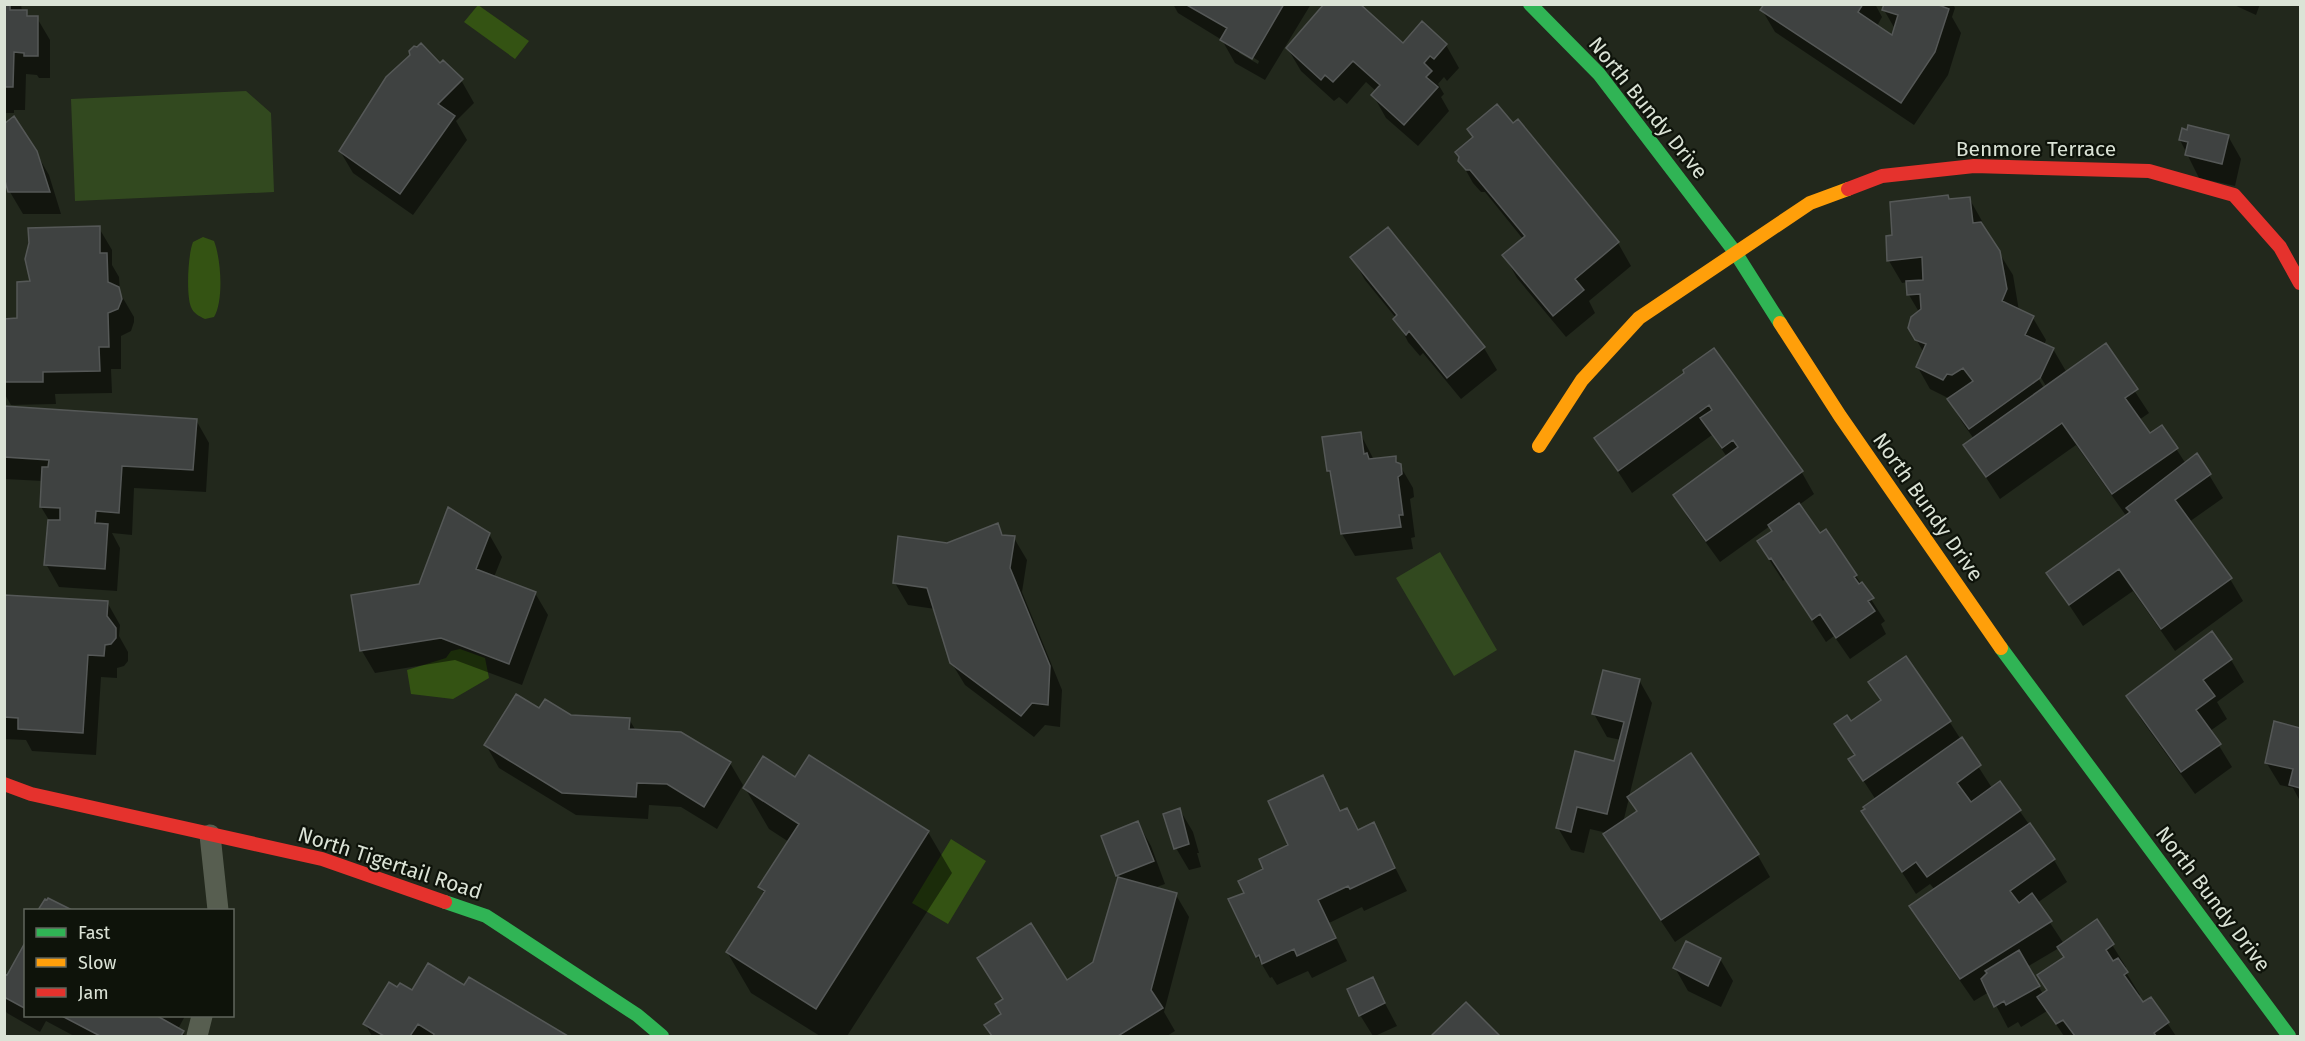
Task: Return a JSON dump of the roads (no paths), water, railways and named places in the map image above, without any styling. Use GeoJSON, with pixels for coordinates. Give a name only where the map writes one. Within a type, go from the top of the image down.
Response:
{"type":"FeatureCollection","features":[{"type":"Feature","properties":{"kind":"street","name":"North Bundy Drive"},"geometry":{"type":"LineString","coordinates":[[1530,4],[1599,74],[1734,252],[1840,416],[1981,622],[2289,1036]]}},
{"type":"Feature","properties":{"kind":"street","name":"Benmore Terrace"},"geometry":{"type":"LineString","coordinates":[[1539,446],[1582,380],[1639,318],[1810,202],[1882,176],[1974,166],[2149,171],[2234,195],[2280,247],[2301,283]]}},
{"type":"Feature","properties":{"kind":"street","name":"North Tigertail Road"},"geometry":{"type":"LineString","coordinates":[[4,784],[31,794],[322,859],[486,916],[637,1014],[662,1036]]}},
{"type":"Feature","properties":{"kind":"lane"},"geometry":{"type":"LineString","coordinates":[[210,835],[218,909]]}},
{"type":"Feature","properties":{"kind":"lane"},"geometry":{"type":"LineString","coordinates":[[197,1036],[202,1017]]}}]}
